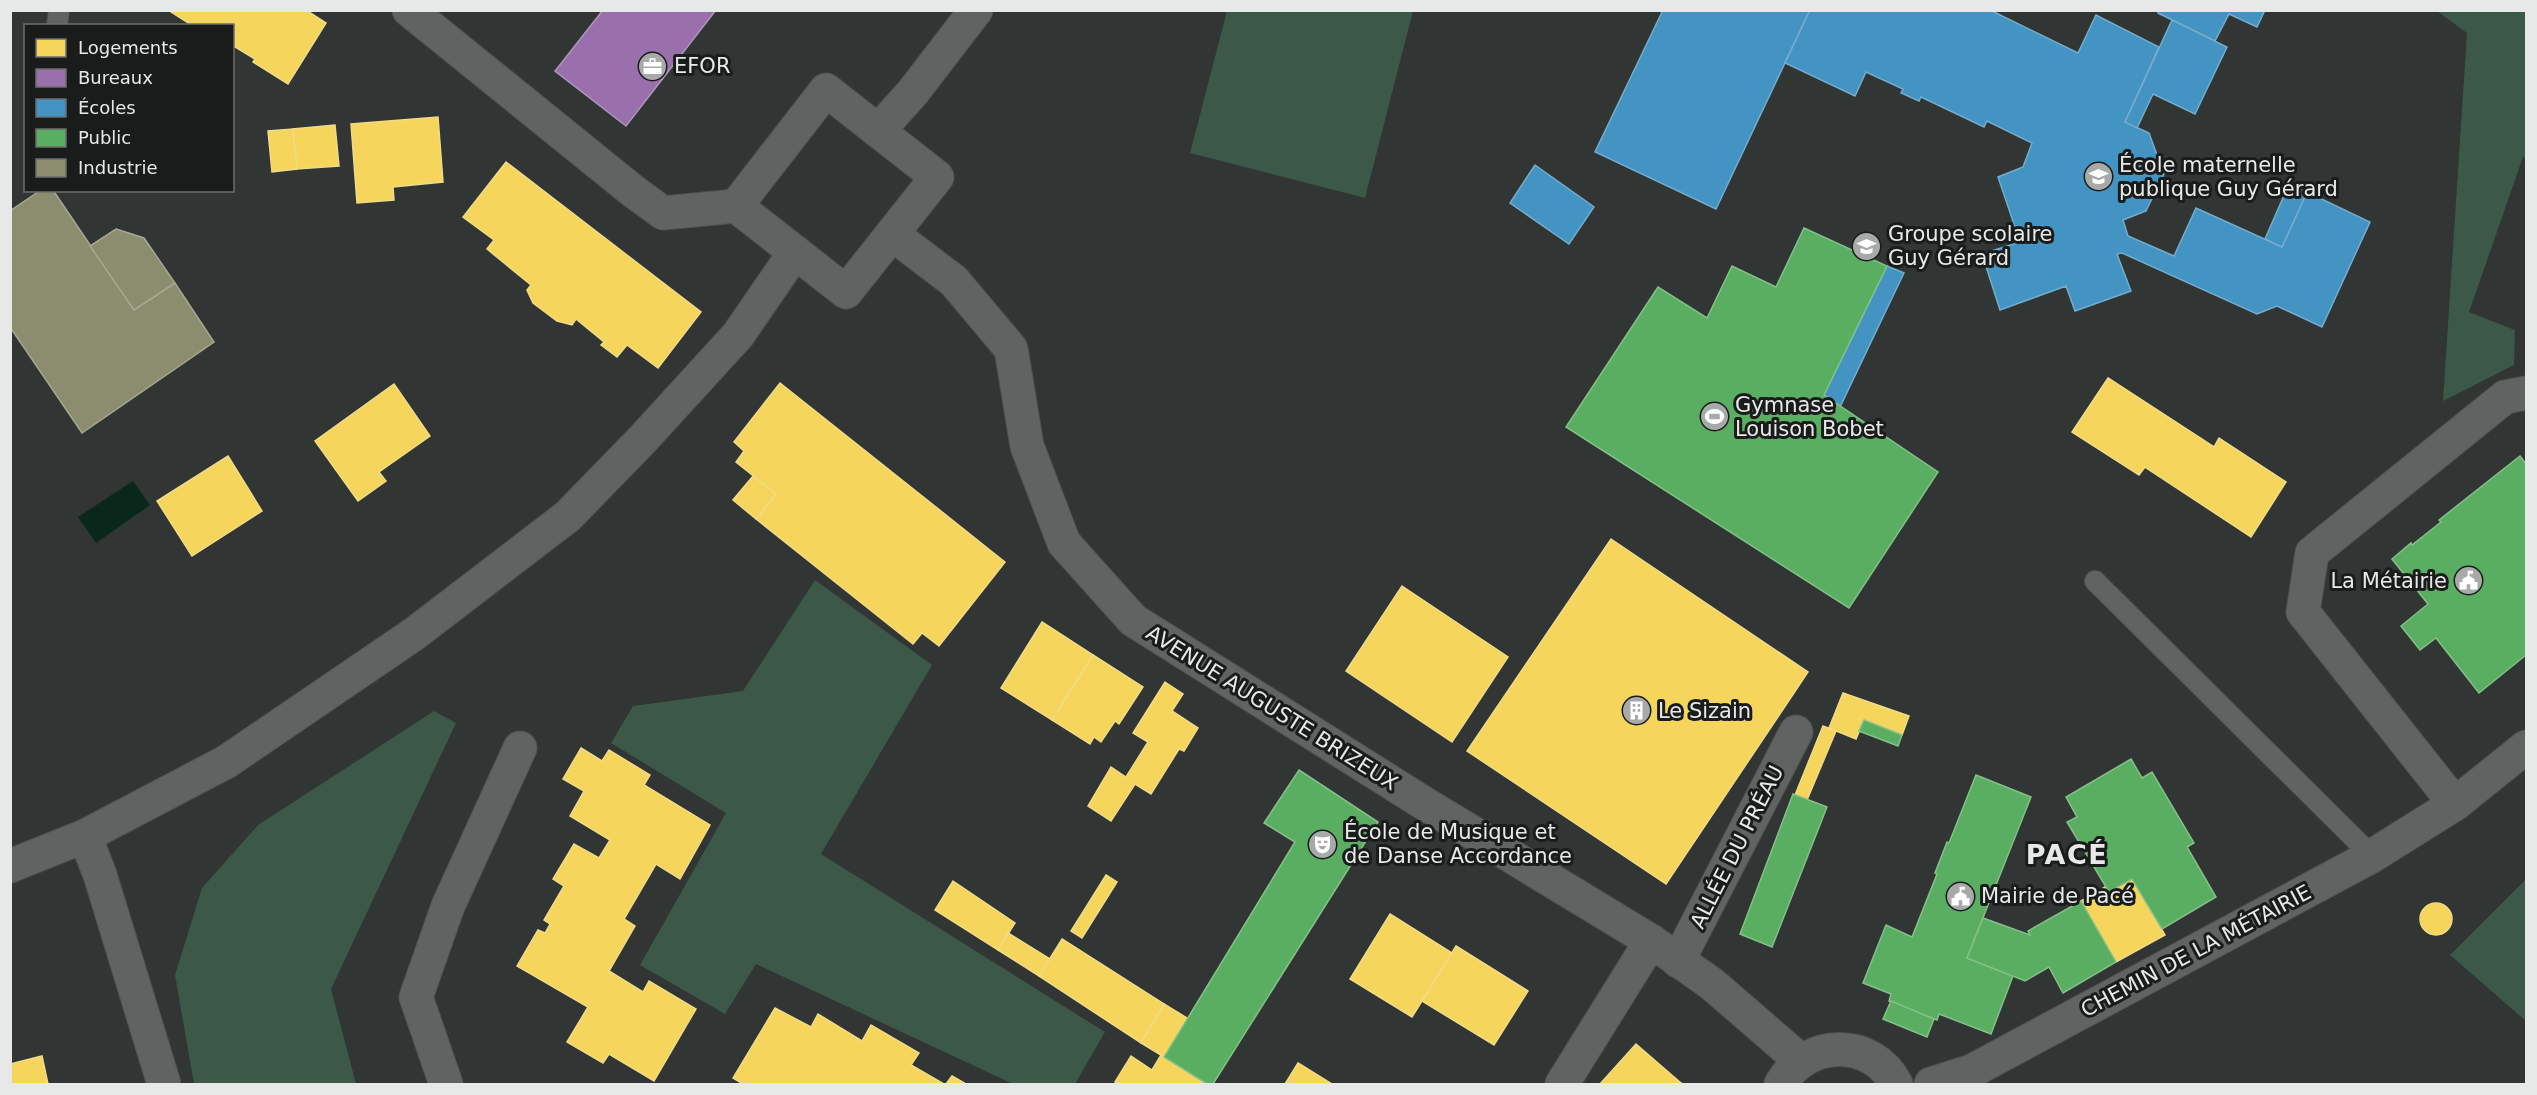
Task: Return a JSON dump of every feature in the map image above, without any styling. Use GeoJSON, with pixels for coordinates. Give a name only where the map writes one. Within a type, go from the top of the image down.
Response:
{"type":"FeatureCollection","features":[{"type":"Feature","properties":{"kind":"street"},"geometry":{"type":"LineString","coordinates":[[409,10],[663,213],[736,206],[846,292],[937,177],[826,90],[736,206]]}},
{"type":"Feature","properties":{"kind":"street"},"geometry":{"type":"LineString","coordinates":[[878,131],[913,92],[976,10]]}},
{"type":"Feature","properties":{"kind":"street","name":"AVENUE AUGUSTE BRIZEUX"},"geometry":{"type":"LineString","coordinates":[[892,234],[954,281],[1011,349],[1027,446],[1064,543],[1133,620],[1650,942],[1712,984],[1791,1073]]}},
{"type":"Feature","properties":{"kind":"street"},"geometry":{"type":"LineString","coordinates":[[10,866],[85,836],[226,762],[414,634],[568,516],[642,440],[738,335],[795,252]]}},
{"type":"Feature","properties":{"kind":"street"},"geometry":{"type":"LineString","coordinates":[[2455,804],[2303,612],[2312,553],[2505,397],[2526,393]]}},
{"type":"Feature","properties":{"kind":"street","name":"ALLÉE DU PRÉAU"},"geometry":{"type":"LineString","coordinates":[[1678,961],[1796,732]]}},
{"type":"Feature","properties":{"kind":"street","name":"CHEMIN DE LA MÉTAIRIE"},"geometry":{"type":"LineString","coordinates":[[1932,1084],[1972,1071],[2372,856],[2455,804],[2526,747]]}},
{"type":"Feature","properties":{"kind":"street"},"geometry":{"type":"LineString","coordinates":[[446,1084],[416,997],[448,906],[520,748]]}},
{"type":"Feature","properties":{"kind":"street"},"geometry":{"type":"LineString","coordinates":[[85,836],[100,875],[164,1084]]}},
{"type":"Feature","properties":{"kind":"street"},"geometry":{"type":"LineString","coordinates":[[1562,1084],[1650,942]]}},
{"type":"Feature","properties":{"kind":"street"},"geometry":{"type":"LineString","coordinates":[[1791,1073],[1820,1051],[1840,1049],[1860,1052],[1878,1062],[1896,1084]]}},
{"type":"Feature","properties":{"kind":"lane"},"geometry":{"type":"LineString","coordinates":[[2096,581],[2372,856]]}},
{"type":"Feature","properties":{"kind":"shaded area"},"geometry":{"type":"Polygon","coordinates":[[[1227,11],[1413,11],[1365,198],[1190,153],[1227,11]]]}},
{"type":"Feature","properties":{"kind":"shaded area"},"geometry":{"type":"Polygon","coordinates":[[[2437,11],[2526,11],[2526,158],[2523,157],[2469,312],[2515,330],[2514,365],[2443,401],[2467,33],[2437,11]]]}},
{"type":"Feature","properties":{"kind":"shaded area"},"geometry":{"type":"Polygon","coordinates":[[[133,481],[150,505],[96,543],[78,517],[133,481]]]}},
{"type":"Feature","properties":{"kind":"shaded area"},"geometry":{"type":"Polygon","coordinates":[[[815,580],[932,665],[821,854],[1105,1032],[1075,1084],[1013,1084],[756,964],[725,1014],[640,965],[726,813],[611,743],[633,706],[743,691],[815,580]]]}},
{"type":"Feature","properties":{"kind":"shaded area"},"geometry":{"type":"Polygon","coordinates":[[[434,711],[456,723],[331,989],[356,1084],[194,1084],[175,975],[202,888],[258,825],[434,711]]]}},
{"type":"Feature","properties":{"kind":"shaded area"},"geometry":{"type":"Polygon","coordinates":[[[2526,879],[2526,1021],[2450,955],[2526,879]]]}},
{"type":"Feature","properties":{"kind":"building: Logements"},"geometry":{"type":"Polygon","coordinates":[[[168,10],[306,10],[326,23],[288,84],[253,62],[255,59],[234,46],[234,24],[190,24],[168,10]]]}},
{"type":"Feature","properties":{"kind":"building: Logements"},"geometry":{"type":"Polygon","coordinates":[[[438,117],[443,182],[393,187],[394,200],[357,203],[351,124],[438,117]]]}},
{"type":"Feature","properties":{"kind":"building: Logements"},"geometry":{"type":"Polygon","coordinates":[[[335,125],[339,166],[297,169],[293,129],[335,125]]]}},
{"type":"Feature","properties":{"kind":"building: Logements"},"geometry":{"type":"Polygon","coordinates":[[[293,129],[297,169],[272,172],[268,131],[293,129]]]}},
{"type":"Feature","properties":{"kind":"building: Logements"},"geometry":{"type":"Polygon","coordinates":[[[506,162],[701,312],[658,368],[627,345],[617,357],[601,345],[604,342],[576,319],[572,325],[557,321],[533,303],[527,290],[531,285],[487,249],[494,240],[463,217],[506,162]]]}},
{"type":"Feature","properties":{"kind":"building: Logements"},"geometry":{"type":"Polygon","coordinates":[[[2108,378],[2214,447],[2219,438],[2286,482],[2251,537],[2145,467],[2139,475],[2072,432],[2108,378]]]}},
{"type":"Feature","properties":{"kind":"building: Logements"},"geometry":{"type":"Polygon","coordinates":[[[780,383],[1005,562],[939,646],[922,633],[913,644],[756,519],[776,494],[736,462],[744,451],[734,442],[780,383]]]}},
{"type":"Feature","properties":{"kind":"building: Logements"},"geometry":{"type":"Polygon","coordinates":[[[394,384],[430,436],[379,472],[386,481],[358,501],[315,441],[394,384]]]}},
{"type":"Feature","properties":{"kind":"building: Logements"},"geometry":{"type":"Polygon","coordinates":[[[228,456],[262,511],[192,556],[157,501],[228,456]]]}},
{"type":"Feature","properties":{"kind":"building: Logements"},"geometry":{"type":"Polygon","coordinates":[[[753,476],[776,494],[756,519],[733,500],[753,476]]]}},
{"type":"Feature","properties":{"kind":"building: Logements","name":"Le Sizain"},"geometry":{"type":"Polygon","coordinates":[[[1611,539],[1808,672],[1666,884],[1467,751],[1611,539]]]}},
{"type":"Feature","properties":{"kind":"building: Logements"},"geometry":{"type":"Polygon","coordinates":[[[1402,586],[1508,657],[1452,742],[1346,671],[1402,586]]]}},
{"type":"Feature","properties":{"kind":"building: Logements"},"geometry":{"type":"Polygon","coordinates":[[[1042,622],[1093,655],[1052,720],[1001,688],[1042,622]]]}},
{"type":"Feature","properties":{"kind":"building: Logements"},"geometry":{"type":"Polygon","coordinates":[[[1093,655],[1143,687],[1119,724],[1115,721],[1101,742],[1094,737],[1090,744],[1052,720],[1093,655]]]}},
{"type":"Feature","properties":{"kind":"building: Logements"},"geometry":{"type":"Polygon","coordinates":[[[1165,682],[1183,694],[1172,711],[1198,728],[1184,751],[1179,749],[1151,794],[1135,784],[1111,821],[1088,806],[1111,767],[1126,777],[1148,742],[1133,733],[1165,682]]]}},
{"type":"Feature","properties":{"kind":"building: Logements"},"geometry":{"type":"Polygon","coordinates":[[[1843,693],[1909,716],[1902,735],[1864,720],[1856,739],[1829,728],[1843,693]]]}},
{"type":"Feature","properties":{"kind":"building: Logements"},"geometry":{"type":"Polygon","coordinates":[[[1823,726],[1836,731],[1807,800],[1795,795],[1823,726]]]}},
{"type":"Feature","properties":{"kind":"building: Logements"},"geometry":{"type":"Polygon","coordinates":[[[581,748],[602,761],[609,750],[650,775],[644,785],[710,825],[680,879],[656,864],[624,919],[635,926],[609,971],[643,992],[649,981],[696,1009],[654,1081],[609,1054],[603,1063],[567,1042],[588,1007],[517,966],[538,930],[545,933],[550,924],[544,920],[564,886],[553,879],[574,844],[599,858],[610,840],[570,816],[584,791],[563,779],[581,748]]]}},
{"type":"Feature","properties":{"kind":"building: Logements"},"geometry":{"type":"Polygon","coordinates":[[[1106,875],[1117,882],[1082,938],[1071,931],[1106,875]]]}},
{"type":"Feature","properties":{"kind":"building: Logements"},"geometry":{"type":"Polygon","coordinates":[[[2132,879],[2165,935],[2116,962],[2081,901],[2105,887],[2109,892],[2132,879]]]}},
{"type":"Feature","properties":{"kind":"building: Logements"},"geometry":{"type":"Polygon","coordinates":[[[953,881],[1015,923],[998,950],[935,910],[953,881]]]}},
{"type":"Feature","properties":{"kind":"building: Logements"},"geometry":{"type":"Polygon","coordinates":[[[2436,903],[2447,908],[2452,919],[2447,930],[2436,935],[2425,930],[2420,919],[2425,908],[2436,903]]]}},
{"type":"Feature","properties":{"kind":"building: Logements"},"geometry":{"type":"Polygon","coordinates":[[[1390,914],[1452,953],[1412,1017],[1350,979],[1390,914]]]}},
{"type":"Feature","properties":{"kind":"building: Logements"},"geometry":{"type":"Polygon","coordinates":[[[1008,933],[1050,959],[1039,976],[998,950],[1008,933]]]}},
{"type":"Feature","properties":{"kind":"building: Logements"},"geometry":{"type":"Polygon","coordinates":[[[1062,939],[1164,1004],[1141,1043],[1039,976],[1062,939]]]}},
{"type":"Feature","properties":{"kind":"building: Logements"},"geometry":{"type":"Polygon","coordinates":[[[1456,946],[1528,991],[1494,1045],[1422,1001],[1456,946]]]}},
{"type":"Feature","properties":{"kind":"building: Logements"},"geometry":{"type":"Polygon","coordinates":[[[1164,1004],[1187,1018],[1164,1057],[1141,1043],[1164,1004]]]}},
{"type":"Feature","properties":{"kind":"building: Logements"},"geometry":{"type":"Polygon","coordinates":[[[775,1008],[811,1027],[818,1014],[862,1041],[871,1025],[919,1053],[911,1065],[944,1084],[743,1084],[733,1078],[775,1008]]]}},
{"type":"Feature","properties":{"kind":"building: Logements"},"geometry":{"type":"Polygon","coordinates":[[[1636,1044],[1681,1083],[1683,1084],[1600,1084],[1636,1044]]]}},
{"type":"Feature","properties":{"kind":"building: Logements"},"geometry":{"type":"Polygon","coordinates":[[[1161,1055],[1207,1084],[1119,1084],[1115,1082],[1131,1056],[1152,1070],[1161,1055]]]}},
{"type":"Feature","properties":{"kind":"building: Logements"},"geometry":{"type":"Polygon","coordinates":[[[42,1056],[48,1084],[10,1084],[10,1064],[42,1056]]]}},
{"type":"Feature","properties":{"kind":"building: Logements"},"geometry":{"type":"Polygon","coordinates":[[[1298,1063],[1332,1084],[1285,1084],[1298,1063]]]}},
{"type":"Feature","properties":{"kind":"building: Logements"},"geometry":{"type":"Polygon","coordinates":[[[952,1076],[966,1084],[946,1084],[952,1076]]]}},
{"type":"Feature","properties":{"kind":"building: Bureaux"},"geometry":{"type":"Polygon","coordinates":[[[603,10],[716,10],[626,126],[555,71],[603,10]]]}},
{"type":"Feature","properties":{"kind":"building: Écoles"},"geometry":{"type":"Polygon","coordinates":[[[1663,10],[1810,10],[1716,209],[1595,152],[1663,10]]]}},
{"type":"Feature","properties":{"kind":"building: Écoles"},"geometry":{"type":"Polygon","coordinates":[[[1810,10],[1990,10],[2078,53],[2096,15],[2159,47],[2125,122],[2149,133],[2164,174],[2146,211],[2123,220],[2128,236],[2174,256],[2196,208],[2282,247],[2307,192],[2370,222],[2322,327],[2277,306],[2257,314],[2122,253],[2117,254],[2131,291],[2075,311],[2066,286],[2000,310],[1982,254],[2020,242],[1998,177],[2023,167],[2032,143],[1987,121],[1984,127],[1921,97],[1919,101],[1901,93],[1903,89],[1866,72],[1855,96],[1785,63],[1810,10]]]}},
{"type":"Feature","properties":{"kind":"building: Écoles"},"geometry":{"type":"Polygon","coordinates":[[[2159,10],[2265,10],[2257,27],[2229,14],[2215,41],[2158,13],[2159,10]]]}},
{"type":"Feature","properties":{"kind":"building: Écoles"},"geometry":{"type":"Polygon","coordinates":[[[2172,20],[2227,47],[2195,114],[2153,94],[2137,128],[2125,122],[2172,20]]]}},
{"type":"Feature","properties":{"kind":"building: Écoles"},"geometry":{"type":"Polygon","coordinates":[[[1535,165],[1594,207],[1569,244],[1510,203],[1535,165]]]}},
{"type":"Feature","properties":{"kind":"building: Écoles"},"geometry":{"type":"Polygon","coordinates":[[[2289,184],[2307,192],[2282,247],[2265,239],[2289,184]]]}},
{"type":"Feature","properties":{"kind":"building: Écoles"},"geometry":{"type":"Polygon","coordinates":[[[1887,266],[1904,273],[1840,407],[1824,395],[1887,266]]]}},
{"type":"Feature","properties":{"kind":"building: Public","name":"Gymnase Louison Bobet"},"geometry":{"type":"Polygon","coordinates":[[[1804,228],[1887,266],[1824,395],[1938,472],[1849,608],[1566,427],[1658,287],[1707,318],[1732,266],[1776,287],[1804,228]]]}},
{"type":"Feature","properties":{"kind":"building: Public","name":"La Métairie"},"geometry":{"type":"Polygon","coordinates":[[[2520,456],[2526,464],[2526,655],[2479,693],[2436,638],[2420,650],[2401,626],[2428,604],[2392,559],[2441,522],[2439,520],[2520,456]]]}},
{"type":"Feature","properties":{"kind":"building: Public"},"geometry":{"type":"Polygon","coordinates":[[[1864,720],[1902,735],[1898,746],[1859,731],[1864,720]]]}},
{"type":"Feature","properties":{"kind":"building: Public"},"geometry":{"type":"Polygon","coordinates":[[[2131,759],[2142,778],[2152,772],[2194,843],[2187,847],[2216,897],[2162,929],[2132,879],[2109,892],[2067,822],[2077,817],[2066,797],[2131,759]]]}},
{"type":"Feature","properties":{"kind":"building: Public"},"geometry":{"type":"Polygon","coordinates":[[[1299,770],[1378,822],[1213,1084],[1207,1084],[1164,1057],[1295,842],[1264,823],[1299,770]]]}},
{"type":"Feature","properties":{"kind":"building: Public","name":"Mairie de Pacé"},"geometry":{"type":"Polygon","coordinates":[[[1976,775],[2031,797],[1967,958],[2013,976],[1991,1034],[1939,1014],[1937,1020],[1934,1019],[1889,1001],[1891,994],[1863,983],[1886,925],[1912,937],[1947,842],[1949,843],[1976,775]]]}},
{"type":"Feature","properties":{"kind":"building: Public"},"geometry":{"type":"Polygon","coordinates":[[[1793,794],[1827,807],[1772,947],[1740,934],[1793,794]]]}},
{"type":"Feature","properties":{"kind":"building: Public"},"geometry":{"type":"Polygon","coordinates":[[[2081,901],[2116,962],[2063,993],[2049,967],[2025,981],[1967,958],[1983,918],[2030,935],[2028,931],[2081,901]]]}},
{"type":"Feature","properties":{"kind":"building: Public"},"geometry":{"type":"Polygon","coordinates":[[[1891,1001],[1934,1019],[1927,1037],[1883,1019],[1891,1001]]]}},
{"type":"Feature","properties":{"kind":"building: Industrie"},"geometry":{"type":"Polygon","coordinates":[[[38,192],[54,192],[134,310],[175,283],[214,342],[82,433],[10,327],[10,211],[38,192]]]}},
{"type":"Feature","properties":{"kind":"building: Industrie"},"geometry":{"type":"Polygon","coordinates":[[[116,229],[144,238],[175,283],[134,310],[90,246],[116,229]]]}},
{"type":"Feature","properties":{"kind":"place","name":"EFOR"},"geometry":{"type":"Point","coordinates":[653,66]}},
{"type":"Feature","properties":{"kind":"place","name":"École maternelle publique Guy Gérard"},"geometry":{"type":"Point","coordinates":[2098,177]}},
{"type":"Feature","properties":{"kind":"place","name":"Groupe scolaire Guy Gérard"},"geometry":{"type":"Point","coordinates":[1867,246]}},
{"type":"Feature","properties":{"kind":"place","name":"Gymnase Louison Bobet"},"geometry":{"type":"Point","coordinates":[1714,417]}},
{"type":"Feature","properties":{"kind":"place","name":"La Métairie"},"geometry":{"type":"Point","coordinates":[2468,581]}},
{"type":"Feature","properties":{"kind":"place","name":"Le Sizain"},"geometry":{"type":"Point","coordinates":[1637,711]}},
{"type":"Feature","properties":{"kind":"place","name":"École de Musique et de Danse Accordance"},"geometry":{"type":"Point","coordinates":[1323,844]}},
{"type":"Feature","properties":{"kind":"place","name":"Mairie de Pacé"},"geometry":{"type":"Point","coordinates":[1960,896]}},
{"type":"Feature","properties":{"kind":"district","name":"PACÉ"},"geometry":{"type":"Point","coordinates":[2067,855]}}]}
